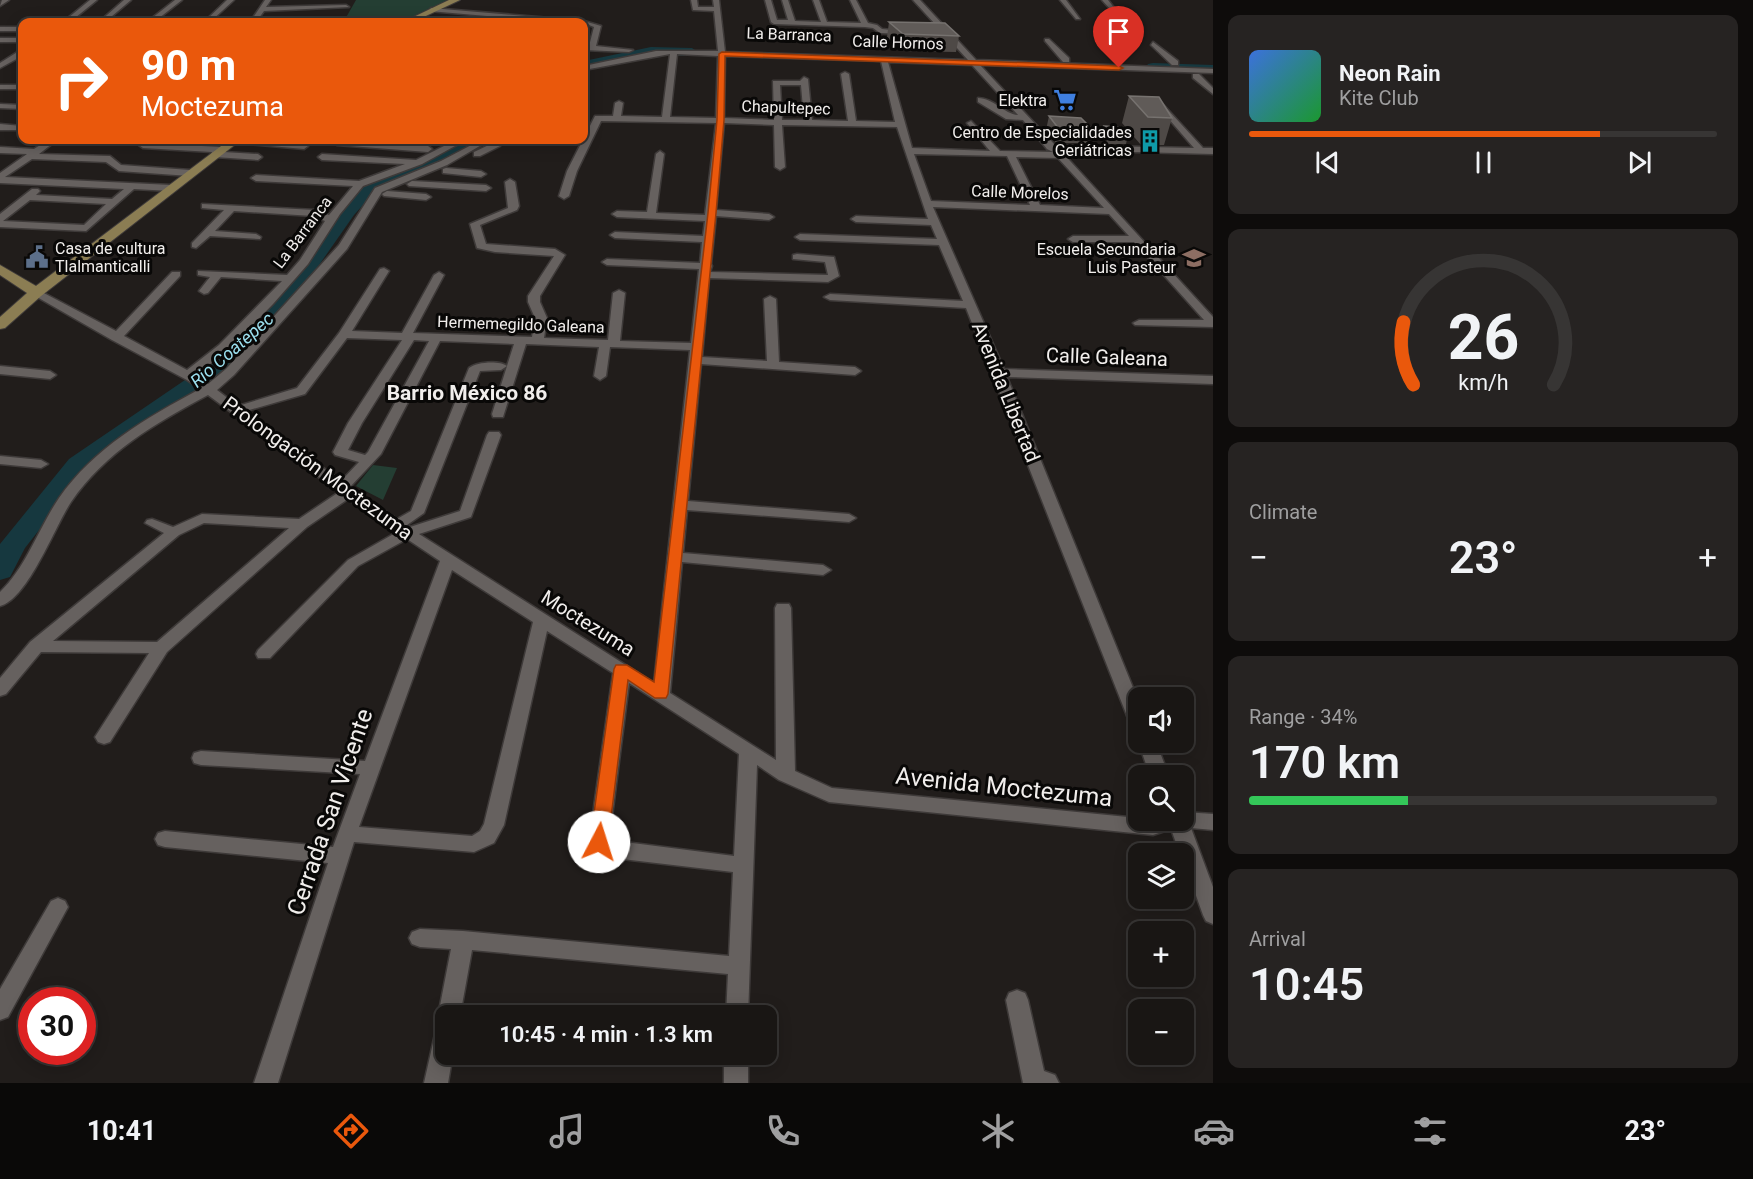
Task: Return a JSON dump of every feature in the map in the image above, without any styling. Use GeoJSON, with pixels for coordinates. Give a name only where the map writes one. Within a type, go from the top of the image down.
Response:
{"type":"FeatureCollection","features":[{"type":"Feature","properties":{"kind":"main road"},"geometry":{"type":"LineString","coordinates":[[416,18],[456,0]]}},
{"type":"Feature","properties":{"kind":"main road"},"geometry":{"type":"LineString","coordinates":[[0,325],[31,298],[230,144]]}},
{"type":"Feature","properties":{"kind":"main road","name":"Prolongación Moctezuma"},"geometry":{"type":"LineString","coordinates":[[0,269],[31,298]]}},
{"type":"Feature","properties":{"kind":"main road","name":"Prolongación Moctezuma"},"geometry":{"type":"LineString","coordinates":[[0,283],[31,298]]}},
{"type":"Feature","properties":{"kind":"street"},"geometry":{"type":"LineString","coordinates":[[0,4],[6,0]]}},
{"type":"Feature","properties":{"kind":"street"},"geometry":{"type":"LineString","coordinates":[[71,18],[94,0]]}},
{"type":"Feature","properties":{"kind":"street"},"geometry":{"type":"LineString","coordinates":[[107,18],[128,0]]}},
{"type":"Feature","properties":{"kind":"street"},"geometry":{"type":"LineString","coordinates":[[155,18],[179,0]]}},
{"type":"Feature","properties":{"kind":"street"},"geometry":{"type":"LineString","coordinates":[[211,18],[231,0]]}},
{"type":"Feature","properties":{"kind":"street"},"geometry":{"type":"LineString","coordinates":[[256,18],[268,0]]}},
{"type":"Feature","properties":{"kind":"street"},"geometry":{"type":"LineString","coordinates":[[340,18],[350,0]]}},
{"type":"Feature","properties":{"kind":"street"},"geometry":{"type":"LineString","coordinates":[[694,0],[692,12],[717,9]]}},
{"type":"Feature","properties":{"kind":"street"},"geometry":{"type":"LineString","coordinates":[[660,694],[712,216],[720,120],[722,51],[716,0]]}},
{"type":"Feature","properties":{"kind":"street"},"geometry":{"type":"LineString","coordinates":[[768,0],[773,21],[865,24],[874,26],[880,31],[922,32]]}},
{"type":"Feature","properties":{"kind":"street"},"geometry":{"type":"LineString","coordinates":[[785,0],[792,23]]}},
{"type":"Feature","properties":{"kind":"street"},"geometry":{"type":"LineString","coordinates":[[816,0],[825,24]]}},
{"type":"Feature","properties":{"kind":"street"},"geometry":{"type":"LineString","coordinates":[[854,0],[865,24]]}},
{"type":"Feature","properties":{"kind":"street"},"geometry":{"type":"LineString","coordinates":[[916,0],[1112,211],[1213,324]]}},
{"type":"Feature","properties":{"kind":"street"},"geometry":{"type":"LineString","coordinates":[[1063,0],[1078,18]]}},
{"type":"Feature","properties":{"kind":"street"},"geometry":{"type":"LineString","coordinates":[[1105,0],[1121,18]]}},
{"type":"Feature","properties":{"kind":"street"},"geometry":{"type":"LineString","coordinates":[[262,9],[346,7]]}},
{"type":"Feature","properties":{"kind":"street"},"geometry":{"type":"LineString","coordinates":[[431,10],[526,18]]}},
{"type":"Feature","properties":{"kind":"street"},"geometry":{"type":"LineString","coordinates":[[588,23],[598,26],[592,49]]}},
{"type":"Feature","properties":{"kind":"street"},"geometry":{"type":"LineString","coordinates":[[0,29],[18,29]]}},
{"type":"Feature","properties":{"kind":"street"},"geometry":{"type":"LineString","coordinates":[[934,33],[945,33]]}},
{"type":"Feature","properties":{"kind":"street"},"geometry":{"type":"LineString","coordinates":[[0,40],[18,40]]}},
{"type":"Feature","properties":{"kind":"street"},"geometry":{"type":"LineString","coordinates":[[1047,40],[1065,60]]}},
{"type":"Feature","properties":{"kind":"street","name":"La Barranca"},"geometry":{"type":"LineString","coordinates":[[588,59],[657,47],[971,60],[1176,61],[1153,44]]}},
{"type":"Feature","properties":{"kind":"street"},"geometry":{"type":"LineString","coordinates":[[588,48],[630,50]]}},
{"type":"Feature","properties":{"kind":"street","name":"Calle Hornos"},"geometry":{"type":"LineString","coordinates":[[588,67],[656,53],[722,51],[884,60],[971,60],[1213,71]]}},
{"type":"Feature","properties":{"kind":"street"},"geometry":{"type":"LineString","coordinates":[[666,119],[674,52]]}},
{"type":"Feature","properties":{"kind":"street"},"geometry":{"type":"LineString","coordinates":[[0,66],[18,55]]}},
{"type":"Feature","properties":{"kind":"street","name":"Avenida Libertad"},"geometry":{"type":"LineString","coordinates":[[884,60],[900,125],[927,204],[999,374],[1128,697]]}},
{"type":"Feature","properties":{"kind":"street"},"geometry":{"type":"LineString","coordinates":[[845,74],[852,123]]}},
{"type":"Feature","properties":{"kind":"street"},"geometry":{"type":"LineString","coordinates":[[1196,76],[1213,92]]}},
{"type":"Feature","properties":{"kind":"street"},"geometry":{"type":"LineString","coordinates":[[780,167],[776,83],[804,81],[808,122]]}},
{"type":"Feature","properties":{"kind":"street"},"geometry":{"type":"LineString","coordinates":[[0,87],[18,87]]}},
{"type":"Feature","properties":{"kind":"street"},"geometry":{"type":"LineString","coordinates":[[1156,99],[1201,151]]}},
{"type":"Feature","properties":{"kind":"street"},"geometry":{"type":"LineString","coordinates":[[981,100],[1009,117],[1024,118]]}},
{"type":"Feature","properties":{"kind":"street"},"geometry":{"type":"LineString","coordinates":[[617,118],[620,103]]}},
{"type":"Feature","properties":{"kind":"street"},"geometry":{"type":"LineString","coordinates":[[0,106],[18,107]]}},
{"type":"Feature","properties":{"kind":"street","name":"Chapultepec"},"geometry":{"type":"LineString","coordinates":[[588,138],[598,118],[900,125]]}},
{"type":"Feature","properties":{"kind":"street"},"geometry":{"type":"LineString","coordinates":[[971,123],[997,153]]}},
{"type":"Feature","properties":{"kind":"street"},"geometry":{"type":"LineString","coordinates":[[0,127],[18,128]]}},
{"type":"Feature","properties":{"kind":"street"},"geometry":{"type":"LineString","coordinates":[[0,178],[47,144]]}},
{"type":"Feature","properties":{"kind":"street"},"geometry":{"type":"LineString","coordinates":[[142,144],[258,157]]}},
{"type":"Feature","properties":{"kind":"street"},"geometry":{"type":"LineString","coordinates":[[281,144],[304,146]]}},
{"type":"Feature","properties":{"kind":"street"},"geometry":{"type":"LineString","coordinates":[[338,144],[322,157],[419,162]]}},
{"type":"Feature","properties":{"kind":"street"},"geometry":{"type":"LineString","coordinates":[[374,144],[428,149]]}},
{"type":"Feature","properties":{"kind":"street"},"geometry":{"type":"LineString","coordinates":[[256,178],[360,184],[419,162],[454,144]]}},
{"type":"Feature","properties":{"kind":"street"},"geometry":{"type":"LineString","coordinates":[[0,601],[20,581],[65,500],[101,457],[157,417],[208,388],[230,372],[343,247],[378,190],[444,163],[479,144]]}},
{"type":"Feature","properties":{"kind":"street"},"geometry":{"type":"LineString","coordinates":[[367,206],[387,194],[446,171],[494,144]]}},
{"type":"Feature","properties":{"kind":"street","name":"Chapultepec"},"geometry":{"type":"LineString","coordinates":[[564,196],[572,171],[585,144]]}},
{"type":"Feature","properties":{"kind":"street"},"geometry":{"type":"LineString","coordinates":[[0,150],[110,159],[111,164],[119,168],[190,173]]}},
{"type":"Feature","properties":{"kind":"street"},"geometry":{"type":"LineString","coordinates":[[909,151],[1010,153],[1213,151]]}},
{"type":"Feature","properties":{"kind":"street"},"geometry":{"type":"LineString","coordinates":[[1010,153],[1036,208]]}},
{"type":"Feature","properties":{"kind":"street"},"geometry":{"type":"LineString","coordinates":[[651,215],[660,154]]}},
{"type":"Feature","properties":{"kind":"street"},"geometry":{"type":"LineString","coordinates":[[446,171],[481,174]]}},
{"type":"Feature","properties":{"kind":"street"},"geometry":{"type":"LineString","coordinates":[[0,178],[171,188]]}},
{"type":"Feature","properties":{"kind":"street"},"geometry":{"type":"LineString","coordinates":[[0,221],[45,182]]}},
{"type":"Feature","properties":{"kind":"street"},"geometry":{"type":"LineString","coordinates":[[510,182],[514,206],[512,210],[475,224],[481,246],[495,249],[555,252],[560,255],[534,296],[534,302],[541,318],[537,342]]}},
{"type":"Feature","properties":{"kind":"street","name":"La Barranca"},"geometry":{"type":"LineString","coordinates":[[190,376],[223,348],[289,278],[360,184]]}},
{"type":"Feature","properties":{"kind":"street"},"geometry":{"type":"LineString","coordinates":[[412,184],[486,188]]}},
{"type":"Feature","properties":{"kind":"street"},"geometry":{"type":"LineString","coordinates":[[0,221],[86,228],[132,186]]}},
{"type":"Feature","properties":{"kind":"street"},"geometry":{"type":"LineString","coordinates":[[387,194],[426,197]]}},
{"type":"Feature","properties":{"kind":"street"},"geometry":{"type":"LineString","coordinates":[[29,197],[115,202]]}},
{"type":"Feature","properties":{"kind":"street","name":"Calle Morelos"},"geometry":{"type":"LineString","coordinates":[[927,204],[1112,211]]}},
{"type":"Feature","properties":{"kind":"street"},"geometry":{"type":"LineString","coordinates":[[205,206],[315,213],[331,220]]}},
{"type":"Feature","properties":{"kind":"street"},"geometry":{"type":"LineString","coordinates":[[196,245],[231,208]]}},
{"type":"Feature","properties":{"kind":"street"},"geometry":{"type":"LineString","coordinates":[[616,214],[769,217]]}},
{"type":"Feature","properties":{"kind":"street"},"geometry":{"type":"LineString","coordinates":[[856,219],[935,222]]}},
{"type":"Feature","properties":{"kind":"street"},"geometry":{"type":"LineString","coordinates":[[207,233],[256,237]]}},
{"type":"Feature","properties":{"kind":"street"},"geometry":{"type":"LineString","coordinates":[[615,235],[709,240]]}},
{"type":"Feature","properties":{"kind":"street"},"geometry":{"type":"LineString","coordinates":[[800,237],[943,242]]}},
{"type":"Feature","properties":{"kind":"street"},"geometry":{"type":"LineString","coordinates":[[1072,239],[1136,239]]}},
{"type":"Feature","properties":{"kind":"street"},"geometry":{"type":"LineString","coordinates":[[606,262],[828,279],[834,276],[830,259],[797,257]]}},
{"type":"Feature","properties":{"kind":"street"},"geometry":{"type":"LineString","coordinates":[[237,410],[302,391],[344,334],[384,271]]}},
{"type":"Feature","properties":{"kind":"street"},"geometry":{"type":"LineString","coordinates":[[202,273],[289,278]]}},
{"type":"Feature","properties":{"kind":"street"},"geometry":{"type":"LineString","coordinates":[[116,338],[176,274]]}},
{"type":"Feature","properties":{"kind":"street"},"geometry":{"type":"LineString","coordinates":[[204,291],[218,274]]}},
{"type":"Feature","properties":{"kind":"street"},"geometry":{"type":"LineString","coordinates":[[368,460],[340,452],[407,337],[439,275]]}},
{"type":"Feature","properties":{"kind":"street"},"geometry":{"type":"LineString","coordinates":[[600,376],[610,344],[619,293]]}},
{"type":"Feature","properties":{"kind":"street"},"geometry":{"type":"LineString","coordinates":[[830,297],[970,305]]}},
{"type":"Feature","properties":{"kind":"street","name":"Prolongación Moctezuma"},"geometry":{"type":"LineString","coordinates":[[31,298],[190,376],[345,490],[448,560]]}},
{"type":"Feature","properties":{"kind":"street"},"geometry":{"type":"LineString","coordinates":[[770,299],[773,365]]}},
{"type":"Feature","properties":{"kind":"street"},"geometry":{"type":"LineString","coordinates":[[1139,323],[1213,324]]}},
{"type":"Feature","properties":{"kind":"street","name":"Hermemegildo Galeana"},"geometry":{"type":"LineString","coordinates":[[344,334],[610,344],[773,365],[855,371]]}},
{"type":"Feature","properties":{"kind":"street"},"geometry":{"type":"LineString","coordinates":[[104,737],[160,648],[302,524],[345,490],[374,454],[436,338]]}},
{"type":"Feature","properties":{"kind":"street"},"geometry":{"type":"LineString","coordinates":[[498,414],[521,341]]}},
{"type":"Feature","properties":{"kind":"street"},"geometry":{"type":"LineString","coordinates":[[264,654],[353,563],[402,529],[417,513],[475,368],[501,366]]}},
{"type":"Feature","properties":{"kind":"street"},"geometry":{"type":"LineString","coordinates":[[0,370],[50,375]]}},
{"type":"Feature","properties":{"kind":"street","name":"Calle Galeana"},"geometry":{"type":"LineString","coordinates":[[999,374],[1213,381]]}},
{"type":"Feature","properties":{"kind":"street"},"geometry":{"type":"LineString","coordinates":[[402,529],[466,514],[494,435]]}},
{"type":"Feature","properties":{"kind":"street"},"geometry":{"type":"LineString","coordinates":[[0,460],[40,464]]}},
{"type":"Feature","properties":{"kind":"street"},"geometry":{"type":"LineString","coordinates":[[681,505],[849,518]]}},
{"type":"Feature","properties":{"kind":"street"},"geometry":{"type":"LineString","coordinates":[[0,690],[36,646],[174,532],[202,518],[302,524]]}},
{"type":"Feature","properties":{"kind":"street"},"geometry":{"type":"LineString","coordinates":[[152,523],[174,532]]}},
{"type":"Feature","properties":{"kind":"street"},"geometry":{"type":"LineString","coordinates":[[675,557],[823,570]]}},
{"type":"Feature","properties":{"kind":"street","name":"Moctezuma"},"geometry":{"type":"LineString","coordinates":[[448,560],[786,775],[829,795]]}},
{"type":"Feature","properties":{"kind":"street","name":"Cerrada San Vicente"},"geometry":{"type":"LineString","coordinates":[[266,1083],[339,856],[448,560]]}},
{"type":"Feature","properties":{"kind":"street"},"geometry":{"type":"LineString","coordinates":[[783,608],[786,775]]}},
{"type":"Feature","properties":{"kind":"street"},"geometry":{"type":"LineString","coordinates":[[347,834],[474,844],[487,837],[494,825],[542,619]]}},
{"type":"Feature","properties":{"kind":"street"},"geometry":{"type":"LineString","coordinates":[[36,646],[160,648]]}},
{"type":"Feature","properties":{"kind":"street"},"geometry":{"type":"LineString","coordinates":[[622,669],[599,842],[605,849],[743,865]]}},
{"type":"Feature","properties":{"kind":"street"},"geometry":{"type":"LineString","coordinates":[[737,1005],[748,751]]}},
{"type":"Feature","properties":{"kind":"street"},"geometry":{"type":"LineString","coordinates":[[201,758],[371,768]]}},
{"type":"Feature","properties":{"kind":"street","name":"Avenida Moctezuma"},"geometry":{"type":"LineString","coordinates":[[829,795],[1128,825]]}},
{"type":"Feature","properties":{"kind":"street"},"geometry":{"type":"LineString","coordinates":[[1194,821],[1213,822]]}},
{"type":"Feature","properties":{"kind":"street"},"geometry":{"type":"LineString","coordinates":[[1180,831],[1213,915]]}},
{"type":"Feature","properties":{"kind":"street"},"geometry":{"type":"LineString","coordinates":[[165,839],[339,856]]}},
{"type":"Feature","properties":{"kind":"street"},"geometry":{"type":"LineString","coordinates":[[0,1010],[58,907]]}},
{"type":"Feature","properties":{"kind":"street"},"geometry":{"type":"LineString","coordinates":[[420,938],[464,940],[739,966]]}},
{"type":"Feature","properties":{"kind":"street"},"geometry":{"type":"LineString","coordinates":[[451,1005],[464,940]]}},
{"type":"Feature","properties":{"kind":"street"},"geometry":{"type":"LineString","coordinates":[[1017,1000],[1034,1081],[1047,1083]]}},
{"type":"Feature","properties":{"kind":"street"},"geometry":{"type":"LineString","coordinates":[[436,1083],[440,1065]]}},
{"type":"Feature","properties":{"kind":"street"},"geometry":{"type":"LineString","coordinates":[[736,1065],[736,1083]]}},
{"type":"Feature","properties":{"kind":"green space"},"geometry":{"type":"Polygon","coordinates":[[[356,0],[454,0],[413,18],[346,18],[356,0]]]}},
{"type":"Feature","properties":{"kind":"green space"},"geometry":{"type":"Polygon","coordinates":[[[373,465],[397,468],[383,500],[356,486],[373,465]]]}},
{"type":"Feature","properties":{"kind":"building"},"geometry":{"type":"Polygon","coordinates":[[[889,22],[945,23],[959,36],[903,34],[889,22]]]}},
{"type":"Feature","properties":{"kind":"building"},"geometry":{"type":"Polygon","coordinates":[[[1129,96],[1159,97],[1172,118],[1148,117],[1129,96]]]}},
{"type":"Feature","properties":{"kind":"building"},"geometry":{"type":"Polygon","coordinates":[[[1049,116],[1081,118],[1092,129],[1059,129],[1049,116]]]}},
{"type":"Feature","properties":{"kind":"building"},"geometry":{"type":"Polygon","coordinates":[[[1104,126],[1120,127],[1128,135],[1109,134],[1104,126]]]}},
{"type":"Feature","properties":{"kind":"waterway","name":"Rio Coatepec"},"geometry":{"type":"LineString","coordinates":[[588,64],[651,51],[692,52]]}},
{"type":"Feature","properties":{"kind":"waterway","name":"Rio Coatepec"},"geometry":{"type":"LineString","coordinates":[[1153,67],[1213,69]]}},
{"type":"Feature","properties":{"kind":"waterway","name":"Rio Coatepec"},"geometry":{"type":"LineString","coordinates":[[0,571],[12,546],[78,464],[215,370],[275,314],[348,211],[365,192],[450,154],[464,144]]}},
{"type":"Feature","properties":{"kind":"place","name":"Elektra"},"geometry":{"type":"Point","coordinates":[1065,100]}},
{"type":"Feature","properties":{"kind":"place","name":"Centro de Especialidades Geriátricas"},"geometry":{"type":"Point","coordinates":[1150,141]}},
{"type":"Feature","properties":{"kind":"place","name":"Casa de cultura Tlalmanticalli"},"geometry":{"type":"Point","coordinates":[37,257]}},
{"type":"Feature","properties":{"kind":"place","name":"Escuela Secundaria Luis Pasteur"},"geometry":{"type":"Point","coordinates":[1194,258]}},
{"type":"Feature","properties":{"kind":"district","name":"Barrio México 86"},"geometry":{"type":"Point","coordinates":[467,393]}},
{"type":"Feature","properties":{"kind":"route"},"geometry":{"type":"LineString","coordinates":[[599,842],[622,669],[660,694],[712,213],[720,120],[722,54],[1119,68]]}}]}
